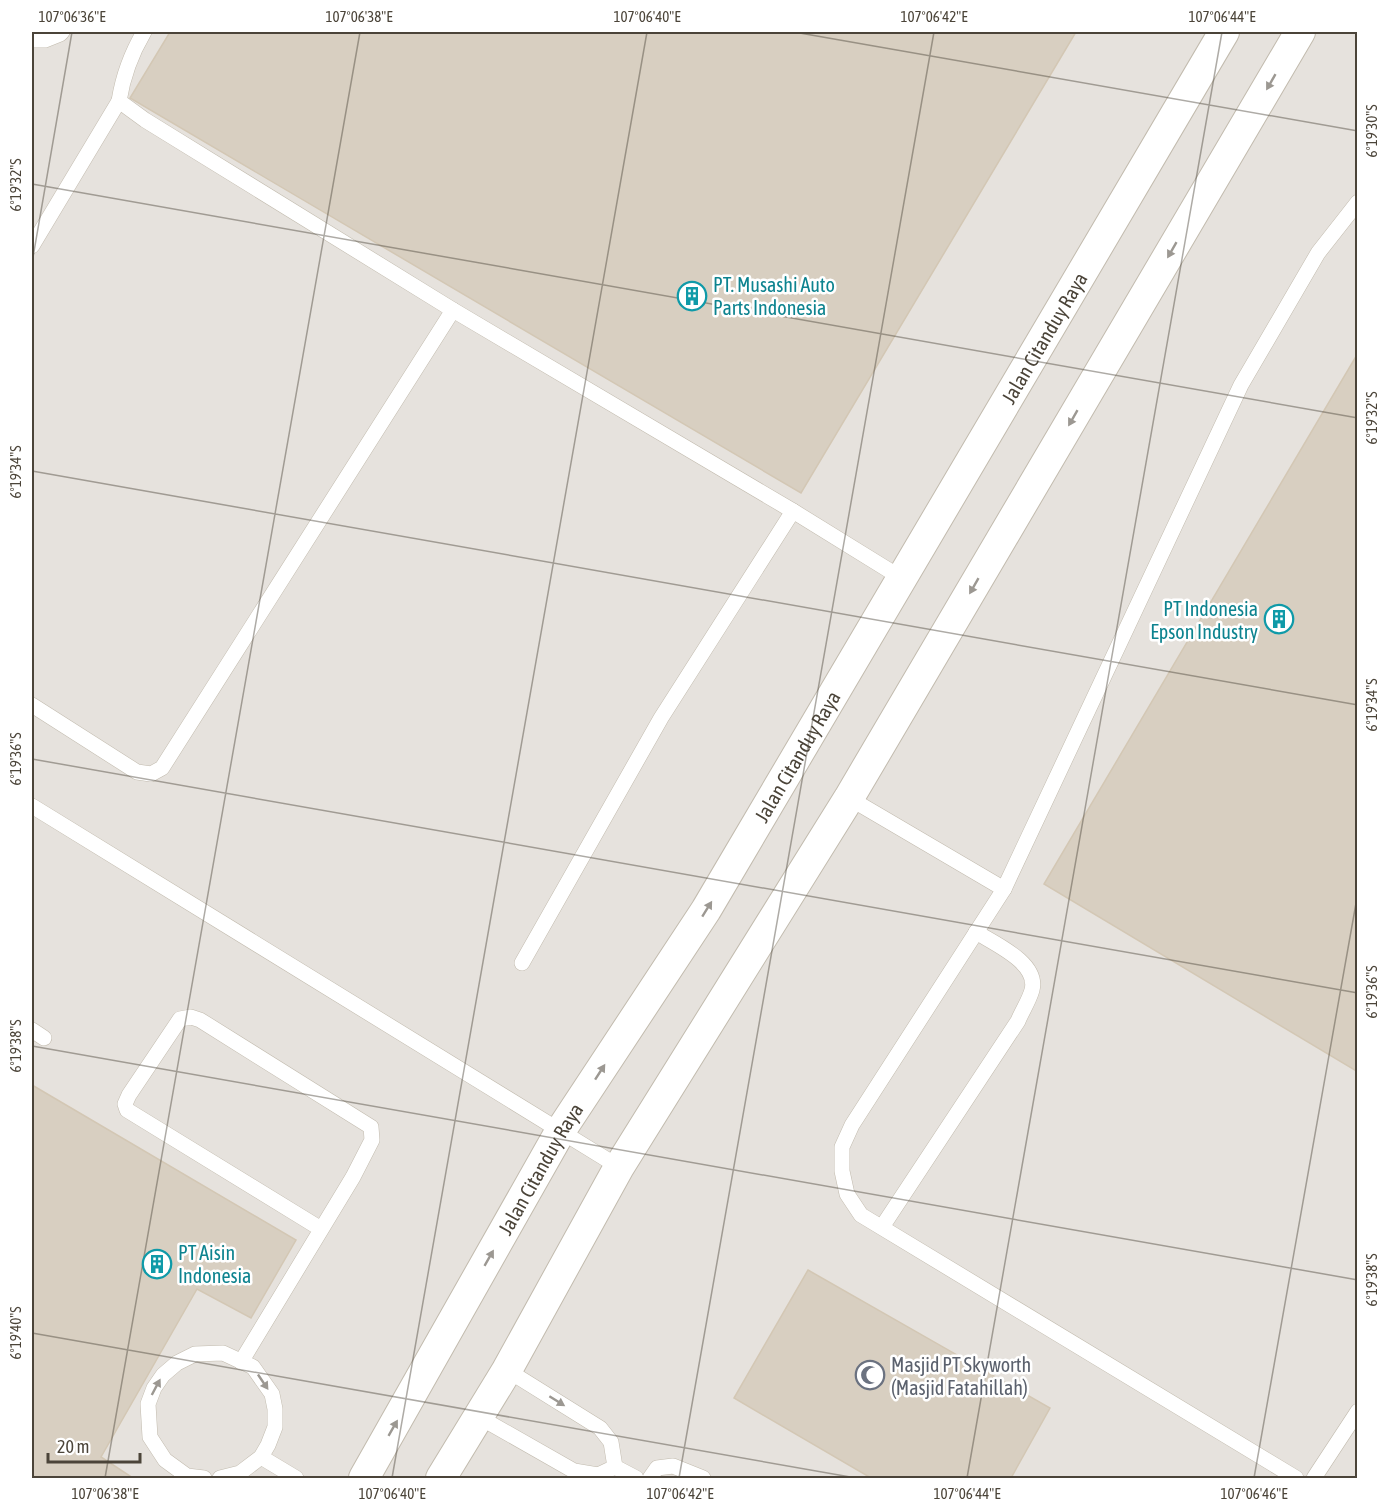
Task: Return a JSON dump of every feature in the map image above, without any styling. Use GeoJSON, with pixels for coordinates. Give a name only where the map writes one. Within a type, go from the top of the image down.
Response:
{"type":"FeatureCollection","features":[{"type":"Feature","properties":{"kind":"street","name":"Jalan Citanduy Raya"},"geometry":{"type":"LineString","coordinates":[[364,1479],[561,1131],[706,910],[1224,32]]}},
{"type":"Feature","properties":{"kind":"street"},"geometry":{"type":"LineString","coordinates":[[441,1479],[507,1370],[619,1167],[849,798],[1300,32]]}},
{"type":"Feature","properties":{"kind":"lane"},"geometry":{"type":"LineString","coordinates":[[32,40],[45,40],[62,32]]}},
{"type":"Feature","properties":{"kind":"lane"},"geometry":{"type":"LineString","coordinates":[[32,246],[119,101],[133,51],[144,32]]}},
{"type":"Feature","properties":{"kind":"lane"},"geometry":{"type":"LineString","coordinates":[[119,101],[145,120],[453,310],[793,511],[903,579]]}},
{"type":"Feature","properties":{"kind":"lane"},"geometry":{"type":"LineString","coordinates":[[1296,1479],[861,1215],[847,1194],[842,1171],[842,1147],[852,1125],[1004,889],[1241,385],[1318,253],[1358,202]]}},
{"type":"Feature","properties":{"kind":"lane"},"geometry":{"type":"LineString","coordinates":[[32,705],[137,772],[151,774],[162,768],[453,310]]}},
{"type":"Feature","properties":{"kind":"lane"},"geometry":{"type":"LineString","coordinates":[[522,963],[661,718],[793,511]]}},
{"type":"Feature","properties":{"kind":"lane"},"geometry":{"type":"LineString","coordinates":[[849,798],[1004,889]]}},
{"type":"Feature","properties":{"kind":"lane"},"geometry":{"type":"LineString","coordinates":[[32,806],[619,1167]]}},
{"type":"Feature","properties":{"kind":"lane"},"geometry":{"type":"LineString","coordinates":[[882,1227],[1018,1021],[1032,989],[1031,976],[1026,965],[976,932]]}},
{"type":"Feature","properties":{"kind":"lane"},"geometry":{"type":"LineString","coordinates":[[241,1362],[353,1178],[372,1140],[371,1127],[200,1020],[191,1017],[180,1019],[129,1095],[125,1104],[127,1110],[321,1229]]}},
{"type":"Feature","properties":{"kind":"lane"},"geometry":{"type":"LineString","coordinates":[[204,1479],[187,1476],[165,1460],[150,1437],[148,1404],[154,1388],[163,1375],[177,1363],[195,1354],[223,1353],[253,1367],[272,1394],[275,1427],[261,1457],[240,1473],[220,1479]]}},
{"type":"Feature","properties":{"kind":"lane"},"geometry":{"type":"LineString","coordinates":[[507,1370],[600,1428],[611,1442],[615,1467]]}},
{"type":"Feature","properties":{"kind":"lane"},"geometry":{"type":"LineString","coordinates":[[1314,1479],[1358,1411]]}},
{"type":"Feature","properties":{"kind":"lane"},"geometry":{"type":"LineString","coordinates":[[479,1417],[574,1471],[598,1475],[615,1467]]}},
{"type":"Feature","properties":{"kind":"lane"},"geometry":{"type":"LineString","coordinates":[[261,1457],[296,1479]]}},
{"type":"Feature","properties":{"kind":"lane"},"geometry":{"type":"LineString","coordinates":[[650,1479],[657,1468],[673,1466],[703,1479]]}},
{"type":"Feature","properties":{"kind":"lane"},"geometry":{"type":"LineString","coordinates":[[615,1467],[636,1479]]}},
{"type":"Feature","properties":{"kind":"shaded area"},"geometry":{"type":"Polygon","coordinates":[[[32,32],[1357,32],[1357,1478],[32,1478],[32,32]]]}},
{"type":"Feature","properties":{"kind":"building","name":"PT. Musashi Auto Parts Indonesia"},"geometry":{"type":"Polygon","coordinates":[[[170,32],[1076,32],[801,493],[130,98],[170,32]]]}},
{"type":"Feature","properties":{"kind":"building","name":"PT Indonesia Epson Industry"},"geometry":{"type":"Polygon","coordinates":[[[1358,353],[1358,1072],[1044,884],[1358,353]]]}},
{"type":"Feature","properties":{"kind":"building","name":"PT Aisin Indonesia"},"geometry":{"type":"Polygon","coordinates":[[[32,1085],[296,1240],[251,1318],[197,1289],[101,1457],[133,1478],[32,1478],[32,1085]]]}},
{"type":"Feature","properties":{"kind":"building","name":"Masjid PT Skyworth (Masjid Fatahillah)"},"geometry":{"type":"Polygon","coordinates":[[[808,1270],[1050,1408],[1011,1478],[871,1478],[734,1398],[808,1270]]]}},
{"type":"Feature","properties":{"kind":"place","name":"PT. Musashi Auto Parts Indonesia"},"geometry":{"type":"Point","coordinates":[692,296]}},
{"type":"Feature","properties":{"kind":"place","name":"PT Indonesia Epson Industry"},"geometry":{"type":"Point","coordinates":[1279,619]}},
{"type":"Feature","properties":{"kind":"place","name":"PT Aisin Indonesia"},"geometry":{"type":"Point","coordinates":[157,1264]}},
{"type":"Feature","properties":{"kind":"place","name":"Masjid PT Skyworth (Masjid Fatahillah)"},"geometry":{"type":"Point","coordinates":[870,1375]}}]}
